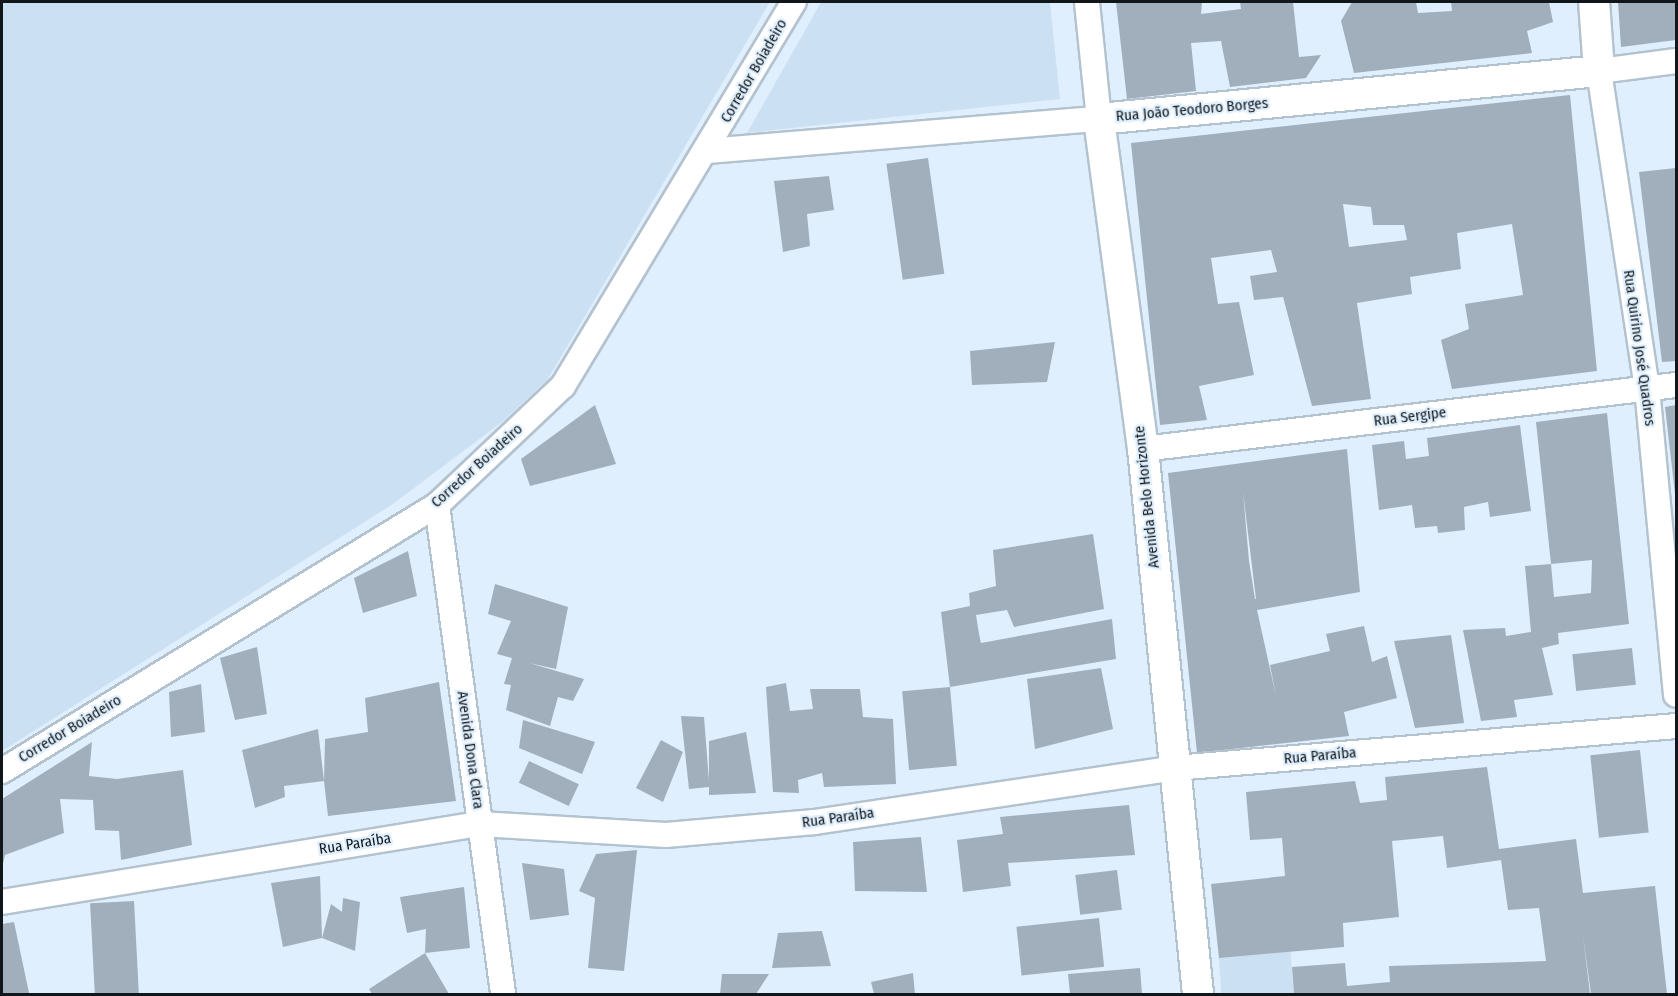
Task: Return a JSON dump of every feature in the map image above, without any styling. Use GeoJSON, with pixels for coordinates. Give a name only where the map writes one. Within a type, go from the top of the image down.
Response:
{"type":"FeatureCollection","features":[{"type":"Feature","properties":{"kind":"street","name":"Corredor Boiadeiro"},"geometry":{"type":"LineString","coordinates":[[2,771],[437,505],[563,386],[794,2]]}},
{"type":"Feature","properties":{"kind":"street","name":"Avenida Belo Horizonte"},"geometry":{"type":"LineString","coordinates":[[1087,2],[1099,118],[1143,449],[1198,994]]}},
{"type":"Feature","properties":{"kind":"street","name":"Rua Quirino José Quadros"},"geometry":{"type":"LineString","coordinates":[[1593,2],[1599,71],[1647,388],[1677,695]]}},
{"type":"Feature","properties":{"kind":"street","name":"Rua João Teodoro Borges"},"geometry":{"type":"LineString","coordinates":[[706,151],[1099,118],[1599,71],[1677,61]]}},
{"type":"Feature","properties":{"kind":"street","name":"Rua Sergipe"},"geometry":{"type":"LineString","coordinates":[[1143,449],[1677,385]]}},
{"type":"Feature","properties":{"kind":"street","name":"Avenida Dona Clara"},"geometry":{"type":"LineString","coordinates":[[437,505],[503,994]]}},
{"type":"Feature","properties":{"kind":"street","name":"Rua Paraíba"},"geometry":{"type":"LineString","coordinates":[[2,902],[480,824],[666,835],[814,822],[1175,768],[1677,726]]}},
{"type":"Feature","properties":{"kind":"shaded area"},"geometry":{"type":"Polygon","coordinates":[[[2,2],[770,2],[548,379],[502,422],[393,504],[2,751],[2,2]]]}},
{"type":"Feature","properties":{"kind":"shaded area"},"geometry":{"type":"Polygon","coordinates":[[[821,2],[1050,2],[1060,99],[747,133],[821,2]]]}},
{"type":"Feature","properties":{"kind":"shaded area"},"geometry":{"type":"Polygon","coordinates":[[[1289,929],[1294,994],[1221,994],[1217,934],[1289,929]]]}},
{"type":"Feature","properties":{"kind":"building"},"geometry":{"type":"Polygon","coordinates":[[[1116,2],[1202,2],[1201,14],[1241,9],[1240,2],[1293,2],[1299,57],[1321,55],[1306,78],[1230,87],[1221,41],[1191,43],[1196,91],[1127,99],[1116,2]]]}},
{"type":"Feature","properties":{"kind":"building"},"geometry":{"type":"Polygon","coordinates":[[[1352,2],[1416,2],[1418,13],[1452,11],[1451,2],[1549,2],[1553,22],[1527,31],[1532,53],[1354,73],[1341,21],[1352,2]]]}},
{"type":"Feature","properties":{"kind":"building"},"geometry":{"type":"Polygon","coordinates":[[[1618,2],[1676,2],[1676,40],[1621,47],[1618,2]]]}},
{"type":"Feature","properties":{"kind":"building"},"geometry":{"type":"Polygon","coordinates":[[[1570,95],[1597,371],[1452,389],[1441,340],[1469,329],[1465,304],[1523,295],[1512,224],[1457,233],[1461,269],[1410,277],[1412,294],[1357,303],[1371,399],[1312,406],[1283,297],[1254,300],[1250,276],[1277,272],[1271,250],[1211,258],[1218,304],[1239,302],[1254,375],[1199,386],[1207,420],[1160,425],[1131,143],[1570,95]],[[1343,204],[1349,247],[1407,240],[1404,225],[1373,225],[1371,207],[1343,204]]]}},
{"type":"Feature","properties":{"kind":"building"},"geometry":{"type":"Polygon","coordinates":[[[928,158],[944,274],[903,280],[886,164],[928,158]]]}},
{"type":"Feature","properties":{"kind":"building"},"geometry":{"type":"Polygon","coordinates":[[[1676,168],[1676,361],[1662,362],[1639,172],[1676,168]]]}},
{"type":"Feature","properties":{"kind":"building"},"geometry":{"type":"Polygon","coordinates":[[[829,176],[834,210],[807,214],[810,246],[783,252],[774,181],[829,176]]]}},
{"type":"Feature","properties":{"kind":"building"},"geometry":{"type":"Polygon","coordinates":[[[1055,342],[1047,382],[972,385],[970,351],[1055,342]]]}},
{"type":"Feature","properties":{"kind":"building"},"geometry":{"type":"Polygon","coordinates":[[[595,405],[616,464],[530,486],[521,459],[595,405]]]}},
{"type":"Feature","properties":{"kind":"building"},"geometry":{"type":"Polygon","coordinates":[[[1676,405],[1676,494],[1675,494],[1665,407],[1676,405]]]}},
{"type":"Feature","properties":{"kind":"building"},"geometry":{"type":"Polygon","coordinates":[[[1607,413],[1629,624],[1558,633],[1559,644],[1542,648],[1553,695],[1514,700],[1517,717],[1481,721],[1463,630],[1505,628],[1506,636],[1531,632],[1525,566],[1551,564],[1536,422],[1607,413]],[[1592,560],[1551,564],[1554,597],[1591,593],[1592,560]]]}},
{"type":"Feature","properties":{"kind":"building"},"geometry":{"type":"Polygon","coordinates":[[[1520,425],[1531,511],[1490,517],[1488,502],[1464,507],[1465,530],[1438,533],[1437,526],[1415,528],[1412,505],[1379,510],[1372,445],[1404,441],[1406,459],[1429,456],[1427,438],[1520,425]]]}},
{"type":"Feature","properties":{"kind":"building"},"geometry":{"type":"Polygon","coordinates":[[[1347,449],[1360,592],[1257,610],[1276,696],[1270,665],[1330,651],[1326,634],[1364,626],[1372,662],[1387,656],[1397,698],[1344,712],[1349,736],[1197,753],[1168,473],[1347,449]],[[1243,492],[1249,561],[1256,599],[1243,492]]]}},
{"type":"Feature","properties":{"kind":"building"},"geometry":{"type":"Polygon","coordinates":[[[1093,534],[1104,609],[1014,627],[1007,610],[976,615],[979,634],[981,643],[1112,619],[1116,659],[950,687],[941,612],[970,606],[969,593],[996,586],[993,550],[1093,534]]]}},
{"type":"Feature","properties":{"kind":"building"},"geometry":{"type":"Polygon","coordinates":[[[408,551],[417,596],[363,613],[354,578],[408,551]]]}},
{"type":"Feature","properties":{"kind":"building"},"geometry":{"type":"Polygon","coordinates":[[[495,584],[568,607],[556,669],[529,663],[584,679],[573,701],[558,697],[550,726],[506,710],[511,685],[504,684],[512,658],[497,654],[511,621],[488,614],[495,584]]]}},
{"type":"Feature","properties":{"kind":"building"},"geometry":{"type":"Polygon","coordinates":[[[1451,635],[1464,723],[1415,728],[1394,641],[1451,635]]]}},
{"type":"Feature","properties":{"kind":"building"},"geometry":{"type":"Polygon","coordinates":[[[257,647],[267,714],[235,720],[220,658],[257,647]]]}},
{"type":"Feature","properties":{"kind":"building"},"geometry":{"type":"Polygon","coordinates":[[[1632,648],[1636,685],[1576,691],[1572,654],[1632,648]]]}},
{"type":"Feature","properties":{"kind":"building"},"geometry":{"type":"Polygon","coordinates":[[[1101,668],[1113,729],[1035,749],[1027,679],[1101,668]]]}},
{"type":"Feature","properties":{"kind":"building"},"geometry":{"type":"Polygon","coordinates":[[[439,682],[456,801],[328,816],[324,781],[325,739],[368,732],[365,698],[439,682]]]}},
{"type":"Feature","properties":{"kind":"building"},"geometry":{"type":"Polygon","coordinates":[[[786,683],[790,711],[813,709],[810,689],[860,689],[863,717],[893,719],[896,784],[824,787],[822,773],[798,780],[799,793],[773,792],[766,687],[786,683]]]}},
{"type":"Feature","properties":{"kind":"building"},"geometry":{"type":"Polygon","coordinates":[[[201,684],[205,732],[171,737],[169,692],[201,684]]]}},
{"type":"Feature","properties":{"kind":"building"},"geometry":{"type":"Polygon","coordinates":[[[950,687],[957,766],[909,770],[902,691],[950,687]]]}},
{"type":"Feature","properties":{"kind":"building"},"geometry":{"type":"Polygon","coordinates":[[[681,716],[704,717],[709,781],[709,741],[746,732],[756,793],[709,795],[709,787],[689,789],[681,716]]]}},
{"type":"Feature","properties":{"kind":"building"},"geometry":{"type":"Polygon","coordinates":[[[523,720],[595,742],[582,774],[519,748],[523,720]]]}},
{"type":"Feature","properties":{"kind":"building"},"geometry":{"type":"Polygon","coordinates":[[[318,729],[324,781],[284,786],[285,797],[255,808],[242,750],[318,729]]]}},
{"type":"Feature","properties":{"kind":"building"},"geometry":{"type":"Polygon","coordinates":[[[661,740],[683,752],[663,802],[636,788],[661,740]]]}},
{"type":"Feature","properties":{"kind":"building"},"geometry":{"type":"Polygon","coordinates":[[[92,742],[89,776],[117,779],[183,770],[192,845],[121,860],[119,831],[95,830],[93,800],[60,799],[64,833],[5,855],[2,868],[2,799],[92,742]]]}},
{"type":"Feature","properties":{"kind":"building"},"geometry":{"type":"Polygon","coordinates":[[[1640,750],[1649,833],[1599,838],[1590,755],[1640,750]]]}},
{"type":"Feature","properties":{"kind":"building"},"geometry":{"type":"Polygon","coordinates":[[[529,761],[579,784],[569,806],[519,783],[529,761]]]}},
{"type":"Feature","properties":{"kind":"building"},"geometry":{"type":"Polygon","coordinates":[[[1487,767],[1499,849],[1576,839],[1583,893],[1655,886],[1667,994],[1591,994],[1583,936],[1590,994],[1294,994],[1292,967],[1345,963],[1347,986],[1390,982],[1389,966],[1546,961],[1539,908],[1508,910],[1501,860],[1447,868],[1443,836],[1392,841],[1399,917],[1343,923],[1344,947],[1219,958],[1211,884],[1285,876],[1282,838],[1250,840],[1246,792],[1355,781],[1360,803],[1387,800],[1385,777],[1487,767]]]}},
{"type":"Feature","properties":{"kind":"building"},"geometry":{"type":"Polygon","coordinates":[[[1129,805],[1135,855],[1008,863],[1011,886],[963,892],[957,840],[1003,834],[1000,817],[1129,805]]]}},
{"type":"Feature","properties":{"kind":"building"},"geometry":{"type":"Polygon","coordinates":[[[921,837],[927,892],[855,891],[853,842],[921,837]]]}},
{"type":"Feature","properties":{"kind":"building"},"geometry":{"type":"Polygon","coordinates":[[[637,850],[624,971],[588,968],[595,898],[579,891],[596,854],[637,850]]]}},
{"type":"Feature","properties":{"kind":"building"},"geometry":{"type":"Polygon","coordinates":[[[522,863],[564,869],[569,915],[530,920],[522,863]]]}},
{"type":"Feature","properties":{"kind":"building"},"geometry":{"type":"Polygon","coordinates":[[[1117,870],[1122,910],[1080,915],[1075,875],[1117,870]]]}},
{"type":"Feature","properties":{"kind":"building"},"geometry":{"type":"Polygon","coordinates":[[[320,876],[322,938],[283,947],[271,883],[320,876]]]}},
{"type":"Feature","properties":{"kind":"building"},"geometry":{"type":"Polygon","coordinates":[[[464,887],[470,948],[425,953],[426,929],[407,933],[400,897],[464,887]]]}},
{"type":"Feature","properties":{"kind":"building"},"geometry":{"type":"Polygon","coordinates":[[[343,898],[360,902],[355,951],[322,938],[331,904],[342,912],[343,898]]]}},
{"type":"Feature","properties":{"kind":"building"},"geometry":{"type":"Polygon","coordinates":[[[134,901],[139,994],[95,994],[90,903],[134,901]]]}},
{"type":"Feature","properties":{"kind":"building"},"geometry":{"type":"Polygon","coordinates":[[[1099,918],[1104,967],[1022,975],[1016,927],[1099,918]]]}},
{"type":"Feature","properties":{"kind":"building"},"geometry":{"type":"Polygon","coordinates":[[[14,922],[29,993],[2,994],[2,924],[14,922]]]}},
{"type":"Feature","properties":{"kind":"building"},"geometry":{"type":"Polygon","coordinates":[[[822,931],[831,966],[772,968],[778,933],[822,931]]]}},
{"type":"Feature","properties":{"kind":"building"},"geometry":{"type":"Polygon","coordinates":[[[425,953],[449,994],[372,994],[369,989],[425,953]]]}},
{"type":"Feature","properties":{"kind":"building"},"geometry":{"type":"Polygon","coordinates":[[[1140,968],[1142,994],[1070,994],[1068,974],[1140,968]]]}},
{"type":"Feature","properties":{"kind":"building"},"geometry":{"type":"Polygon","coordinates":[[[913,973],[915,994],[874,994],[871,982],[913,973]]]}},
{"type":"Feature","properties":{"kind":"building"},"geometry":{"type":"Polygon","coordinates":[[[722,974],[769,974],[756,994],[720,994],[722,974]]]}}]}
